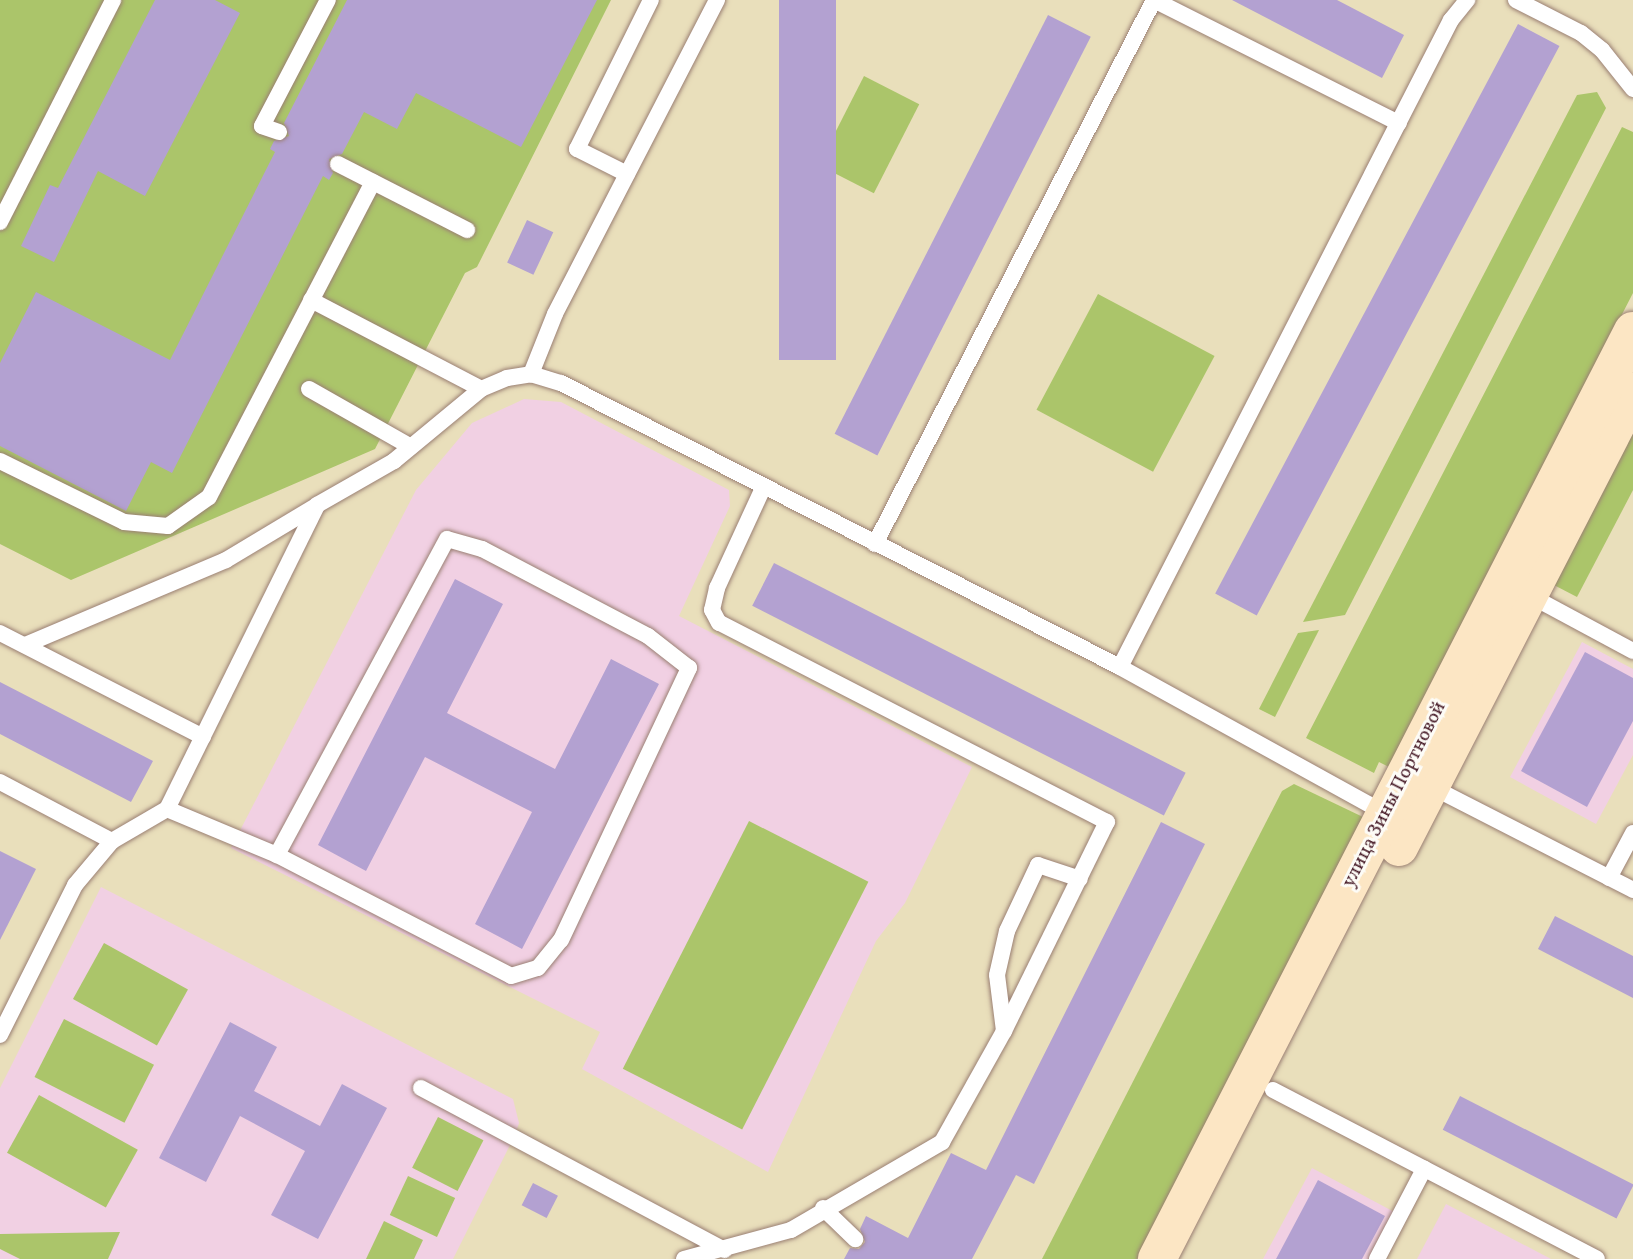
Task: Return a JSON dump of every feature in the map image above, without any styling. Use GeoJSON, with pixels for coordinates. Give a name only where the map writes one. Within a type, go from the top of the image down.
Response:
{"type":"FeatureCollection","features":[{"type":"Feature","properties":{"kind":"main road","name":"улица Зины Портновой"},"geometry":{"type":"LineString","coordinates":[[1157,1259],[1398,819],[1633,331]]}},
{"type":"Feature","properties":{"kind":"main road","name":"улица Зины Портновой"},"geometry":{"type":"LineString","coordinates":[[1418,780],[1529,595],[1633,392]]}},
{"type":"Feature","properties":{"kind":"main road","name":"улица Зины Портновой"},"geometry":{"type":"LineString","coordinates":[[1185,1259],[1273,1090],[1398,819]]}},
{"type":"Feature","properties":{"kind":"lane"},"geometry":{"type":"LineString","coordinates":[[0,222],[113,0]]}},
{"type":"Feature","properties":{"kind":"lane"},"geometry":{"type":"LineString","coordinates":[[279,132],[262,126],[328,0]]}},
{"type":"Feature","properties":{"kind":"lane"},"geometry":{"type":"LineString","coordinates":[[627,174],[577,149],[651,0]]}},
{"type":"Feature","properties":{"kind":"lane"},"geometry":{"type":"LineString","coordinates":[[531,374],[555,314],[718,0]]}},
{"type":"Feature","properties":{"kind":"lane"},"geometry":{"type":"LineString","coordinates":[[875,544],[1154,0],[1399,123]]}},
{"type":"Feature","properties":{"kind":"lane"},"geometry":{"type":"LineString","coordinates":[[1120,667],[1451,20],[1467,0]]}},
{"type":"Feature","properties":{"kind":"lane"},"geometry":{"type":"LineString","coordinates":[[1516,0],[1581,33],[1633,89]]}},
{"type":"Feature","properties":{"kind":"lane"},"geometry":{"type":"LineString","coordinates":[[338,164],[467,230]]}},
{"type":"Feature","properties":{"kind":"lane"},"geometry":{"type":"LineString","coordinates":[[0,461],[124,522],[168,526],[209,497],[373,182]]}},
{"type":"Feature","properties":{"kind":"lane"},"geometry":{"type":"LineString","coordinates":[[311,300],[481,389]]}},
{"type":"Feature","properties":{"kind":"lane"},"geometry":{"type":"LineString","coordinates":[[25,645],[226,560],[411,447],[481,389],[507,377],[531,374],[561,383],[763,488],[1120,667],[1398,819]]}},
{"type":"Feature","properties":{"kind":"lane"},"geometry":{"type":"LineString","coordinates":[[309,389],[411,447]]}},
{"type":"Feature","properties":{"kind":"lane"},"geometry":{"type":"LineString","coordinates":[[684,1259],[791,1230],[822,1208],[942,1142],[1004,1031],[1107,822],[719,623],[712,610],[717,588],[763,488]]}},
{"type":"Feature","properties":{"kind":"lane"},"geometry":{"type":"LineString","coordinates":[[0,1035],[75,885],[112,841],[167,809],[317,505]]}},
{"type":"Feature","properties":{"kind":"lane"},"geometry":{"type":"LineString","coordinates":[[167,809],[277,855],[511,976],[538,968],[561,940],[689,668],[648,636],[482,549],[447,539],[277,855]]}},
{"type":"Feature","properties":{"kind":"lane"},"geometry":{"type":"LineString","coordinates":[[1529,595],[1633,651]]}},
{"type":"Feature","properties":{"kind":"lane"},"geometry":{"type":"LineString","coordinates":[[0,632],[203,737]]}},
{"type":"Feature","properties":{"kind":"lane"},"geometry":{"type":"LineString","coordinates":[[1418,780],[1633,890]]}},
{"type":"Feature","properties":{"kind":"lane"},"geometry":{"type":"LineString","coordinates":[[0,782],[112,841]]}},
{"type":"Feature","properties":{"kind":"lane"},"geometry":{"type":"LineString","coordinates":[[1609,878],[1633,833]]}},
{"type":"Feature","properties":{"kind":"lane"},"geometry":{"type":"LineString","coordinates":[[1004,1031],[997,975],[1007,931],[1038,864],[1080,879]]}},
{"type":"Feature","properties":{"kind":"lane"},"geometry":{"type":"LineString","coordinates":[[421,1088],[724,1250]]}},
{"type":"Feature","properties":{"kind":"lane"},"geometry":{"type":"LineString","coordinates":[[1273,1090],[1597,1259]]}},
{"type":"Feature","properties":{"kind":"lane"},"geometry":{"type":"LineString","coordinates":[[1377,1259],[1424,1168]]}},
{"type":"Feature","properties":{"kind":"lane"},"geometry":{"type":"LineString","coordinates":[[822,1208],[855,1239]]}},
{"type":"Feature","properties":{"kind":"shaded area"},"geometry":{"type":"Polygon","coordinates":[[[524,399],[561,402],[729,490],[730,506],[679,616],[972,767],[905,903],[876,941],[768,1172],[582,1069],[600,1032],[231,848],[416,490],[472,423],[524,399]]]}},
{"type":"Feature","properties":{"kind":"shaded area"},"geometry":{"type":"Polygon","coordinates":[[[1582,642],[1633,669],[1633,755],[1596,824],[1510,777],[1582,642]]]}},
{"type":"Feature","properties":{"kind":"shaded area"},"geometry":{"type":"Polygon","coordinates":[[[101,887],[513,1099],[519,1123],[515,1135],[453,1259],[0,1259],[0,1088],[101,887]]]}},
{"type":"Feature","properties":{"kind":"shaded area"},"geometry":{"type":"Polygon","coordinates":[[[1312,1168],[1398,1214],[1374,1259],[1263,1259],[1312,1168]]]}},
{"type":"Feature","properties":{"kind":"shaded area"},"geometry":{"type":"Polygon","coordinates":[[[1446,1204],[1551,1259],[1417,1259],[1446,1204]]]}},
{"type":"Feature","properties":{"kind":"green space"},"geometry":{"type":"Polygon","coordinates":[[[0,0],[611,0],[477,267],[465,273],[375,449],[71,580],[0,544],[0,0]]]}},
{"type":"Feature","properties":{"kind":"green space"},"geometry":{"type":"Polygon","coordinates":[[[864,76],[919,104],[874,193],[819,165],[864,76]]]}},
{"type":"Feature","properties":{"kind":"green space"},"geometry":{"type":"Polygon","coordinates":[[[1597,92],[1606,108],[1345,615],[1303,622],[1577,95],[1597,92]]]}},
{"type":"Feature","properties":{"kind":"green space"},"geometry":{"type":"Polygon","coordinates":[[[1622,127],[1633,132],[1633,293],[1389,767],[1379,762],[1374,773],[1306,738],[1622,127]]]}},
{"type":"Feature","properties":{"kind":"green space"},"geometry":{"type":"Polygon","coordinates":[[[1098,294],[1215,356],[1153,472],[1036,410],[1098,294]]]}},
{"type":"Feature","properties":{"kind":"green space"},"geometry":{"type":"Polygon","coordinates":[[[1633,427],[1633,490],[1577,597],[1552,584],[1633,427]]]}},
{"type":"Feature","properties":{"kind":"green space"},"geometry":{"type":"Polygon","coordinates":[[[1319,630],[1275,717],[1259,709],[1298,633],[1319,630]]]}},
{"type":"Feature","properties":{"kind":"green space"},"geometry":{"type":"Polygon","coordinates":[[[1294,784],[1363,817],[1137,1259],[1042,1259],[1282,791],[1294,784]]]}},
{"type":"Feature","properties":{"kind":"green space"},"geometry":{"type":"Polygon","coordinates":[[[749,821],[868,882],[742,1130],[623,1069],[749,821]]]}},
{"type":"Feature","properties":{"kind":"green space"},"geometry":{"type":"Polygon","coordinates":[[[104,943],[188,990],[157,1046],[73,999],[104,943]]]}},
{"type":"Feature","properties":{"kind":"green space"},"geometry":{"type":"Polygon","coordinates":[[[64,1019],[154,1065],[124,1123],[34,1077],[64,1019]]]}},
{"type":"Feature","properties":{"kind":"green space"},"geometry":{"type":"Polygon","coordinates":[[[39,1095],[138,1150],[106,1208],[7,1153],[39,1095]]]}},
{"type":"Feature","properties":{"kind":"green space"},"geometry":{"type":"Polygon","coordinates":[[[438,1117],[483,1140],[458,1191],[412,1168],[438,1117]]]}},
{"type":"Feature","properties":{"kind":"green space"},"geometry":{"type":"Polygon","coordinates":[[[408,1176],[455,1198],[437,1237],[390,1215],[408,1176]]]}},
{"type":"Feature","properties":{"kind":"green space"},"geometry":{"type":"Polygon","coordinates":[[[384,1221],[423,1240],[414,1259],[366,1259],[384,1221]]]}},
{"type":"Feature","properties":{"kind":"green space"},"geometry":{"type":"Polygon","coordinates":[[[120,1232],[108,1259],[20,1259],[0,1249],[0,1234],[120,1232]]]}},
{"type":"Feature","properties":{"kind":"building"},"geometry":{"type":"Polygon","coordinates":[[[155,0],[215,0],[240,13],[145,196],[98,171],[54,262],[21,246],[50,185],[58,188],[155,0]]]}},
{"type":"Feature","properties":{"kind":"building"},"geometry":{"type":"Polygon","coordinates":[[[347,0],[597,0],[521,147],[416,93],[397,129],[364,112],[342,154],[329,159],[333,173],[329,180],[323,176],[172,473],[151,462],[126,511],[0,446],[0,363],[36,292],[170,360],[275,152],[270,149],[274,141],[289,136],[284,123],[347,0]]]}},
{"type":"Feature","properties":{"kind":"building"},"geometry":{"type":"Polygon","coordinates":[[[779,0],[836,0],[836,360],[779,360],[779,0]]]}},
{"type":"Feature","properties":{"kind":"building"},"geometry":{"type":"Polygon","coordinates":[[[1232,0],[1337,0],[1404,35],[1382,78],[1232,0]]]}},
{"type":"Feature","properties":{"kind":"building"},"geometry":{"type":"Polygon","coordinates":[[[1048,15],[1091,37],[877,456],[835,434],[1048,15]]]}},
{"type":"Feature","properties":{"kind":"building"},"geometry":{"type":"Polygon","coordinates":[[[1518,24],[1559,46],[1257,616],[1215,594],[1518,24]]]}},
{"type":"Feature","properties":{"kind":"building"},"geometry":{"type":"Polygon","coordinates":[[[527,220],[553,232],[533,275],[507,263],[527,220]]]}},
{"type":"Feature","properties":{"kind":"building"},"geometry":{"type":"Polygon","coordinates":[[[774,563],[1186,773],[1164,816],[752,606],[774,563]]]}},
{"type":"Feature","properties":{"kind":"building"},"geometry":{"type":"Polygon","coordinates":[[[455,579],[503,604],[447,713],[555,769],[611,659],[659,684],[522,949],[475,924],[532,812],[425,757],[366,871],[318,845],[455,579]]]}},
{"type":"Feature","properties":{"kind":"building"},"geometry":{"type":"Polygon","coordinates":[[[1585,652],[1633,678],[1633,721],[1587,807],[1521,771],[1585,652]]]}},
{"type":"Feature","properties":{"kind":"building"},"geometry":{"type":"Polygon","coordinates":[[[0,682],[153,761],[131,802],[0,734],[0,682]]]}},
{"type":"Feature","properties":{"kind":"building"},"geometry":{"type":"Polygon","coordinates":[[[1161,822],[1205,844],[1034,1184],[1016,1175],[972,1259],[844,1259],[850,1248],[859,1249],[865,1242],[860,1229],[866,1216],[908,1238],[951,1153],[986,1170],[1161,822]]]}},
{"type":"Feature","properties":{"kind":"building"},"geometry":{"type":"Polygon","coordinates":[[[0,851],[36,869],[0,940],[0,851]]]}},
{"type":"Feature","properties":{"kind":"building"},"geometry":{"type":"Polygon","coordinates":[[[1555,916],[1633,956],[1633,998],[1538,949],[1555,916]]]}},
{"type":"Feature","properties":{"kind":"building"},"geometry":{"type":"Polygon","coordinates":[[[230,1022],[277,1047],[254,1091],[320,1126],[342,1084],[387,1108],[318,1239],[271,1215],[305,1151],[240,1116],[206,1182],[159,1158],[230,1022]]]}},
{"type":"Feature","properties":{"kind":"building"},"geometry":{"type":"Polygon","coordinates":[[[1460,1096],[1633,1184],[1616,1218],[1443,1130],[1460,1096]]]}},
{"type":"Feature","properties":{"kind":"building"},"geometry":{"type":"Polygon","coordinates":[[[1318,1180],[1385,1216],[1362,1259],[1276,1259],[1318,1180]]]}},
{"type":"Feature","properties":{"kind":"building"},"geometry":{"type":"Polygon","coordinates":[[[533,1183],[558,1196],[547,1218],[522,1205],[533,1183]]]}}]}
